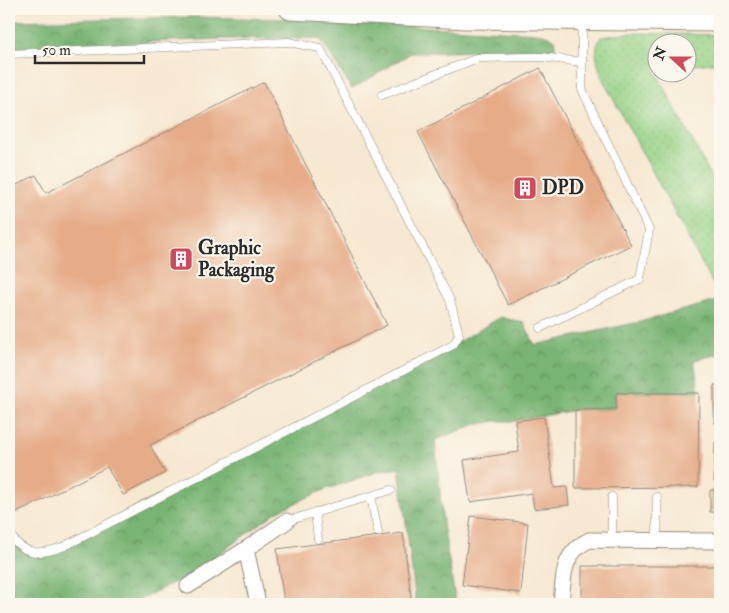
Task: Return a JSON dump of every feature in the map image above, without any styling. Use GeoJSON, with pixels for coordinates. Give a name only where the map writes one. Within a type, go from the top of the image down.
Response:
{"type":"FeatureCollection","features":[{"type":"Feature","properties":{"kind":"street"},"geometry":{"type":"LineString","coordinates":[[290,9],[466,14],[582,21],[672,14],[720,21]]}},
{"type":"Feature","properties":{"kind":"street"},"geometry":{"type":"LineString","coordinates":[[188,586],[287,521]]}},
{"type":"Feature","properties":{"kind":"street"},"geometry":{"type":"LineString","coordinates":[[561,604],[565,563],[576,546],[589,540],[720,541]]}},
{"type":"Feature","properties":{"kind":"street"},"geometry":{"type":"LineString","coordinates":[[246,549],[258,604]]}},
{"type":"Feature","properties":{"kind":"lane"},"geometry":{"type":"LineString","coordinates":[[540,328],[640,279],[648,246],[650,230],[582,89],[582,21]]}},
{"type":"Feature","properties":{"kind":"lane"},"geometry":{"type":"LineString","coordinates":[[9,54],[288,42],[320,48],[450,300],[459,334],[453,345],[65,546],[44,554],[28,551],[15,543],[9,533]]}},
{"type":"Feature","properties":{"kind":"lane"},"geometry":{"type":"LineString","coordinates":[[382,95],[478,58],[540,57],[582,62]]}},
{"type":"Feature","properties":{"kind":"lane"},"geometry":{"type":"LineString","coordinates":[[287,521],[392,490]]}},
{"type":"Feature","properties":{"kind":"lane"},"geometry":{"type":"LineString","coordinates":[[371,497],[378,532]]}},
{"type":"Feature","properties":{"kind":"lane"},"geometry":{"type":"LineString","coordinates":[[657,497],[657,540]]}},
{"type":"Feature","properties":{"kind":"lane"},"geometry":{"type":"LineString","coordinates":[[612,498],[612,540]]}},
{"type":"Feature","properties":{"kind":"lane"},"geometry":{"type":"LineString","coordinates":[[315,512],[318,539]]}},
{"type":"Feature","properties":{"kind":"green space"},"geometry":{"type":"Polygon","coordinates":[[[194,17],[282,19],[538,33],[555,40],[555,49],[411,53],[352,89],[320,38],[221,39],[9,48],[9,21],[194,17]]]}},
{"type":"Feature","properties":{"kind":"green space"},"geometry":{"type":"Polygon","coordinates":[[[646,33],[646,82],[661,82],[720,193],[720,297],[603,80],[596,53],[601,37],[646,33]]]}},
{"type":"Feature","properties":{"kind":"green space"},"geometry":{"type":"Polygon","coordinates":[[[696,34],[720,35],[720,62],[696,65],[696,34]]]}},
{"type":"Feature","properties":{"kind":"green space"},"geometry":{"type":"Polygon","coordinates":[[[720,300],[720,354],[694,360],[699,393],[616,393],[616,409],[575,410],[515,421],[496,421],[474,425],[435,440],[443,524],[456,604],[416,604],[399,468],[380,471],[324,490],[278,511],[191,574],[131,604],[9,604],[9,533],[15,543],[44,554],[453,345],[501,317],[524,323],[535,345],[639,322],[720,300]]]}},
{"type":"Feature","properties":{"kind":"building","name":"DPD"},"geometry":{"type":"Polygon","coordinates":[[[540,68],[631,245],[508,305],[418,132],[540,68]]]}},
{"type":"Feature","properties":{"kind":"building","name":"Graphic Packaging"},"geometry":{"type":"Polygon","coordinates":[[[264,82],[387,325],[150,445],[165,473],[123,495],[107,467],[9,517],[9,189],[36,175],[46,193],[264,82]]]}},
{"type":"Feature","properties":{"kind":"building"},"geometry":{"type":"Polygon","coordinates":[[[714,385],[720,385],[720,422],[714,423],[714,385]]]}},
{"type":"Feature","properties":{"kind":"building"},"geometry":{"type":"Polygon","coordinates":[[[616,393],[699,393],[698,487],[575,488],[575,410],[616,409],[616,393]]]}},
{"type":"Feature","properties":{"kind":"building"},"geometry":{"type":"Polygon","coordinates":[[[544,417],[554,488],[567,487],[569,505],[534,509],[532,493],[470,502],[464,460],[519,452],[515,421],[544,417]]]}},
{"type":"Feature","properties":{"kind":"building"},"geometry":{"type":"Polygon","coordinates":[[[715,442],[720,442],[720,482],[714,482],[715,442]]]}},
{"type":"Feature","properties":{"kind":"building"},"geometry":{"type":"Polygon","coordinates":[[[710,490],[720,490],[720,519],[715,519],[715,512],[710,512],[710,490]]]}},
{"type":"Feature","properties":{"kind":"building"},"geometry":{"type":"Polygon","coordinates":[[[471,516],[528,523],[521,593],[462,585],[471,516]]]}},
{"type":"Feature","properties":{"kind":"building"},"geometry":{"type":"Polygon","coordinates":[[[403,533],[412,604],[284,604],[277,549],[403,533]]]}},
{"type":"Feature","properties":{"kind":"building"},"geometry":{"type":"Polygon","coordinates":[[[582,566],[720,566],[720,604],[578,604],[578,599],[582,599],[582,566]]]}},
{"type":"Feature","properties":{"kind":"building"},"geometry":{"type":"Polygon","coordinates":[[[466,600],[491,603],[491,604],[466,604],[466,600]]]}},
{"type":"Feature","properties":{"kind":"place","name":"DPD"},"geometry":{"type":"Point","coordinates":[525,188]}},
{"type":"Feature","properties":{"kind":"place","name":"Graphic Packaging"},"geometry":{"type":"Point","coordinates":[181,259]}}]}
